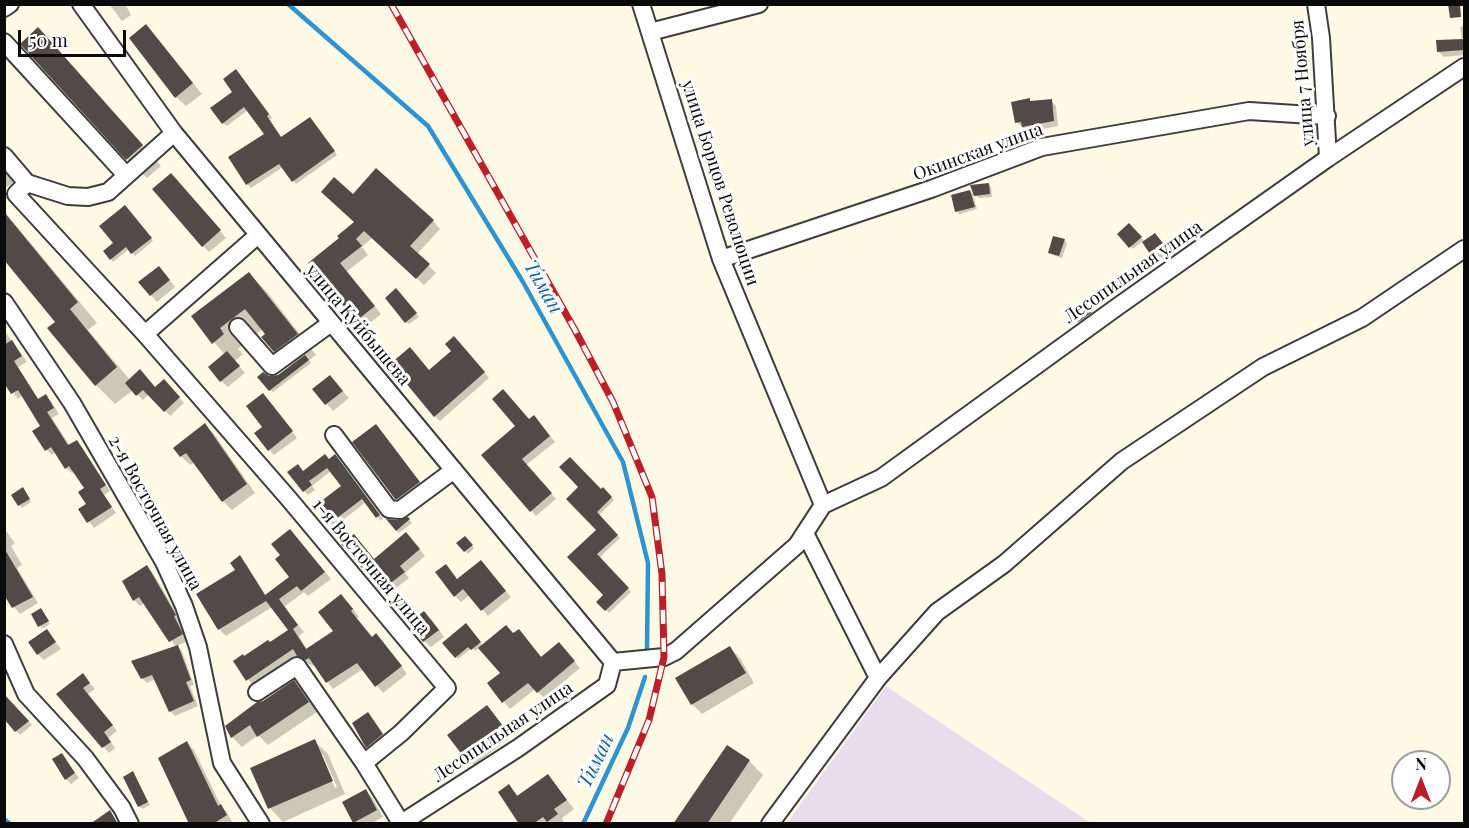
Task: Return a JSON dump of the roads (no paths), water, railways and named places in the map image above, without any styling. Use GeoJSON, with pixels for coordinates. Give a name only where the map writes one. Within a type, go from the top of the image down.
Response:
{"type":"FeatureCollection","features":[{"type":"Feature","properties":{"kind":"street"},"geometry":{"type":"LineString","coordinates":[[5,9],[10,4]]}},
{"type":"Feature","properties":{"kind":"street","name":"улица Куйбышева"},"geometry":{"type":"LineString","coordinates":[[81,4],[174,133],[613,662]]}},
{"type":"Feature","properties":{"kind":"street","name":"улица Борцов Революции"},"geometry":{"type":"LineString","coordinates":[[641,4],[721,259],[823,505]]}},
{"type":"Feature","properties":{"kind":"street"},"geometry":{"type":"LineString","coordinates":[[650,32],[759,4]]}},
{"type":"Feature","properties":{"kind":"street","name":"улица 7 Ноября"},"geometry":{"type":"LineString","coordinates":[[1316,4],[1321,38],[1328,158]]}},
{"type":"Feature","properties":{"kind":"street"},"geometry":{"type":"LineString","coordinates":[[4,42],[126,175]]}},
{"type":"Feature","properties":{"kind":"street","name":"Лесопильная улица"},"geometry":{"type":"LineString","coordinates":[[823,505],[880,478],[1328,158],[1464,68]]}},
{"type":"Feature","properties":{"kind":"street","name":"Окинская улица"},"geometry":{"type":"LineString","coordinates":[[721,259],[920,193],[1041,147],[1249,111],[1327,116]]}},
{"type":"Feature","properties":{"kind":"street"},"geometry":{"type":"LineString","coordinates":[[4,156],[27,183],[68,196],[88,197],[108,192],[174,133]]}},
{"type":"Feature","properties":{"kind":"street"},"geometry":{"type":"LineString","coordinates":[[27,183],[16,194],[145,334],[258,235]]}},
{"type":"Feature","properties":{"kind":"street"},"geometry":{"type":"LineString","coordinates":[[770,824],[878,678],[937,612],[1004,564],[1122,461],[1263,367],[1362,318],[1464,249]]}},
{"type":"Feature","properties":{"kind":"street","name":"2-я Восточная улица"},"geometry":{"type":"LineString","coordinates":[[4,302],[72,403],[164,562],[184,606],[198,647],[222,763],[261,824]]}},
{"type":"Feature","properties":{"kind":"street"},"geometry":{"type":"LineString","coordinates":[[238,327],[272,366],[331,323]]}},
{"type":"Feature","properties":{"kind":"street","name":"1-я Восточная улица"},"geometry":{"type":"LineString","coordinates":[[145,334],[289,500],[447,688],[401,733],[364,763]]}},
{"type":"Feature","properties":{"kind":"street"},"geometry":{"type":"LineString","coordinates":[[334,435],[389,509],[400,510],[454,470]]}},
{"type":"Feature","properties":{"kind":"street"},"geometry":{"type":"LineString","coordinates":[[613,662],[664,657],[676,651],[796,545],[823,505]]}},
{"type":"Feature","properties":{"kind":"street"},"geometry":{"type":"LineString","coordinates":[[805,533],[878,678]]}},
{"type":"Feature","properties":{"kind":"street"},"geometry":{"type":"LineString","coordinates":[[4,644],[26,694],[85,758],[122,808],[130,824]]}},
{"type":"Feature","properties":{"kind":"street","name":"Лесопильная улица"},"geometry":{"type":"LineString","coordinates":[[400,823],[518,748],[607,685],[613,662]]}},
{"type":"Feature","properties":{"kind":"street"},"geometry":{"type":"LineString","coordinates":[[257,692],[297,666],[364,763],[400,823]]}},
{"type":"Feature","properties":{"kind":"waterway","name":"Тиман"},"geometry":{"type":"LineString","coordinates":[[288,4],[428,126],[523,282],[623,462],[648,563],[647,649]]}},
{"type":"Feature","properties":{"kind":"waterway","name":"Тиман"},"geometry":{"type":"LineString","coordinates":[[583,824],[628,728],[645,677]]}},
{"type":"Feature","properties":{"kind":"waterway","name":"Тиман"},"geometry":{"type":"LineString","coordinates":[[4,819],[10,824]]}},
{"type":"Feature","properties":{"kind":"railway"},"geometry":{"type":"LineString","coordinates":[[391,4],[575,330],[613,402],[652,497],[662,574],[664,657],[649,720],[606,824]]}}]}
